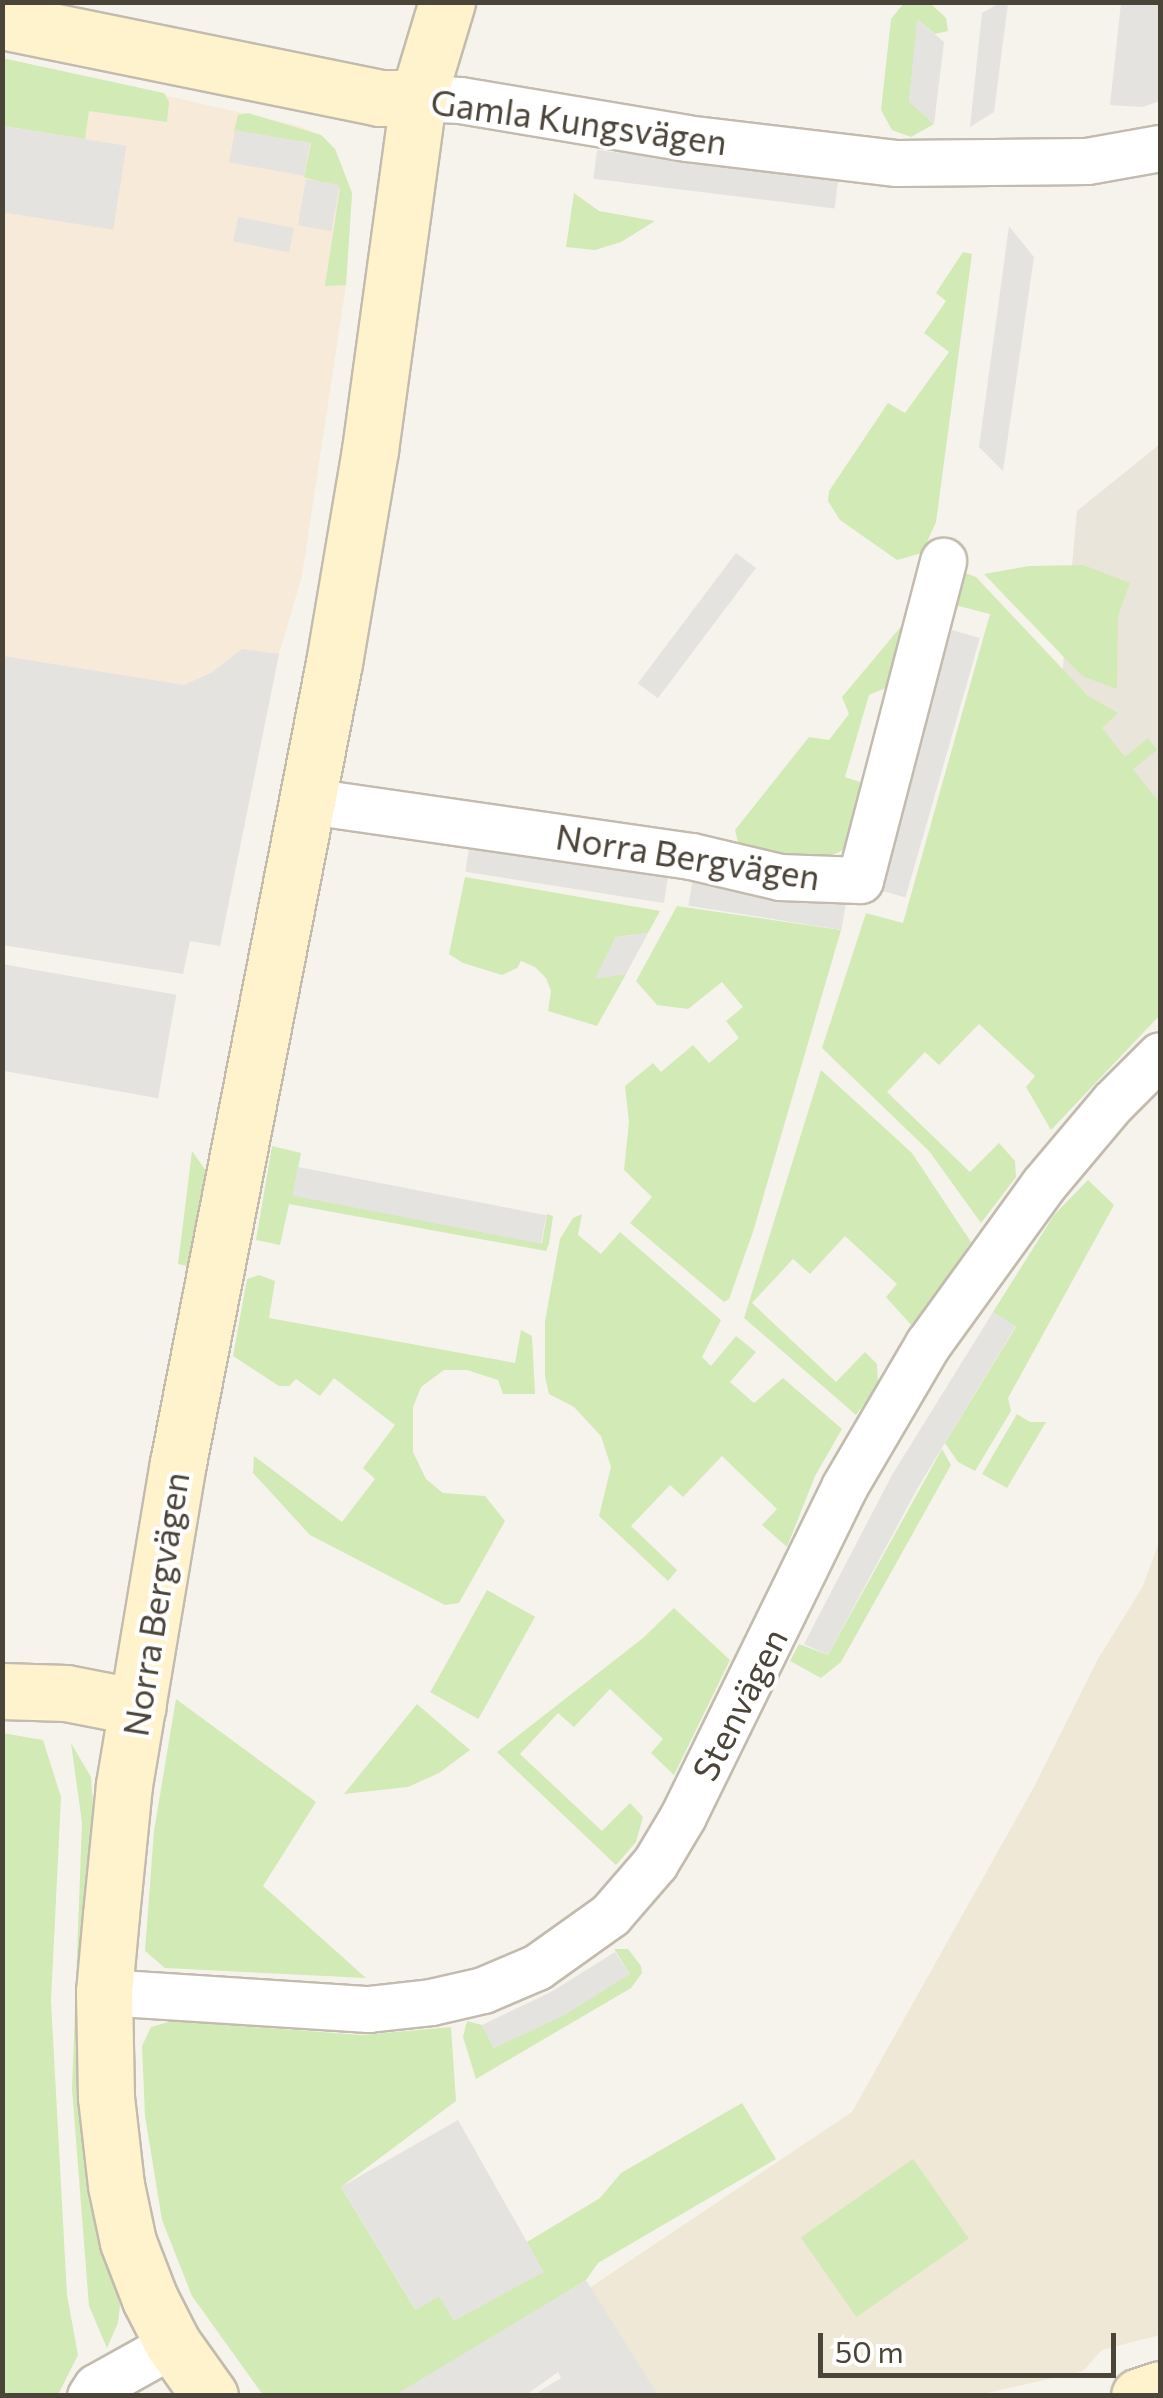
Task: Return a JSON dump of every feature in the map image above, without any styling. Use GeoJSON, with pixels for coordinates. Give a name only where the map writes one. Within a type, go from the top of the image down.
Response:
{"type":"FeatureCollection","features":[{"type":"Feature","properties":{"kind":"street","name":"Norra Bergvägen"},"geometry":{"type":"LineString","coordinates":[[210,2396],[174,2344],[128,2242],[116,2185],[106,2097],[104,1992],[124,1785],[212,1283],[310,801],[370,450],[403,180],[418,98],[446,2]]}},
{"type":"Feature","properties":{"kind":"street","name":"Gamla Kungsvägen"},"geometry":{"type":"LineString","coordinates":[[2,20],[378,98],[460,100],[686,138],[897,163],[1087,160],[1160,148]]}},
{"type":"Feature","properties":{"kind":"street","name":"Norra Bergvägen"},"geometry":{"type":"LineString","coordinates":[[310,801],[692,856],[780,877],[860,880],[943,561]]}},
{"type":"Feature","properties":{"kind":"street","name":"Stenvägen"},"geometry":{"type":"LineString","coordinates":[[104,1992],[368,2008],[431,2002],[483,1990],[537,1967],[610,1916],[655,1863],[683,1816],[844,1487],[928,1344],[1043,1185],[1113,1102],[1160,1055]]}},
{"type":"Feature","properties":{"kind":"street"},"geometry":{"type":"LineString","coordinates":[[2,1691],[66,1693],[138,1706]]}},
{"type":"Feature","properties":{"kind":"street"},"geometry":{"type":"LineString","coordinates":[[90,2396],[96,2387],[174,2344]]}},
{"type":"Feature","properties":{"kind":"street"},"geometry":{"type":"LineString","coordinates":[[1139,2396],[1160,2389]]}},
{"type":"Feature","properties":{"kind":"shaded area"},"geometry":{"type":"Polygon","coordinates":[[[999,3],[1008,3],[994,112],[970,127],[982,13],[999,3]]]}},
{"type":"Feature","properties":{"kind":"shaded area"},"geometry":{"type":"Polygon","coordinates":[[[1121,3],[1160,3],[1160,101],[1143,107],[1110,105],[1121,3]]]}},
{"type":"Feature","properties":{"kind":"shaded area"},"geometry":{"type":"Polygon","coordinates":[[[917,19],[944,42],[934,124],[909,101],[917,19]]]}},
{"type":"Feature","properties":{"kind":"shaded area"},"geometry":{"type":"Polygon","coordinates":[[[2,58],[299,126],[321,135],[335,149],[352,193],[346,285],[302,576],[279,654],[220,946],[190,941],[183,974],[3,945],[2,58]]]}},
{"type":"Feature","properties":{"kind":"shaded area"},"geometry":{"type":"Polygon","coordinates":[[[2,126],[126,146],[113,230],[2,212],[2,126]]]}},
{"type":"Feature","properties":{"kind":"shaded area"},"geometry":{"type":"Polygon","coordinates":[[[235,130],[310,143],[304,176],[229,162],[235,130]]]}},
{"type":"Feature","properties":{"kind":"shaded area"},"geometry":{"type":"Polygon","coordinates":[[[597,150],[838,180],[835,208],[593,179],[597,150]]]}},
{"type":"Feature","properties":{"kind":"shaded area"},"geometry":{"type":"Polygon","coordinates":[[[306,179],[339,185],[331,231],[298,225],[306,179]]]}},
{"type":"Feature","properties":{"kind":"shaded area"},"geometry":{"type":"Polygon","coordinates":[[[238,217],[294,228],[289,252],[233,242],[238,217]]]}},
{"type":"Feature","properties":{"kind":"shaded area"},"geometry":{"type":"Polygon","coordinates":[[[1009,226],[1034,257],[1003,471],[979,447],[1009,226]]]}},
{"type":"Feature","properties":{"kind":"shaded area"},"geometry":{"type":"Polygon","coordinates":[[[1160,444],[1160,818],[1060,698],[1077,511],[1160,444]]]}},
{"type":"Feature","properties":{"kind":"shaded area"},"geometry":{"type":"Polygon","coordinates":[[[736,553],[756,568],[658,698],[638,683],[736,553]]]}},
{"type":"Feature","properties":{"kind":"shaded area"},"geometry":{"type":"Polygon","coordinates":[[[952,630],[980,638],[905,898],[878,890],[952,630]]]}},
{"type":"Feature","properties":{"kind":"shaded area"},"geometry":{"type":"Polygon","coordinates":[[[242,649],[279,654],[220,946],[190,941],[183,974],[3,945],[3,656],[184,685],[211,673],[242,649]]]}},
{"type":"Feature","properties":{"kind":"shaded area"},"geometry":{"type":"Polygon","coordinates":[[[470,842],[669,873],[664,903],[465,872],[470,842]]]}},
{"type":"Feature","properties":{"kind":"shaded area"},"geometry":{"type":"Polygon","coordinates":[[[693,877],[846,901],[842,930],[688,906],[693,877]]]}},
{"type":"Feature","properties":{"kind":"shaded area"},"geometry":{"type":"Polygon","coordinates":[[[648,933],[626,974],[595,979],[616,937],[648,933]]]}},
{"type":"Feature","properties":{"kind":"shaded area"},"geometry":{"type":"Polygon","coordinates":[[[2,964],[176,995],[158,1098],[2,1071],[2,964]]]}},
{"type":"Feature","properties":{"kind":"shaded area"},"geometry":{"type":"Polygon","coordinates":[[[298,1167],[546,1215],[541,1244],[292,1195],[298,1167]]]}},
{"type":"Feature","properties":{"kind":"shaded area"},"geometry":{"type":"Polygon","coordinates":[[[993,1312],[1016,1326],[917,1489],[828,1655],[804,1644],[892,1475],[993,1312]]]}},
{"type":"Feature","properties":{"kind":"shaded area"},"geometry":{"type":"Polygon","coordinates":[[[1160,1540],[1160,2335],[1102,2350],[1083,2371],[979,2395],[645,2396],[561,2307],[852,2112],[1035,1785],[1098,1659],[1143,1586],[1160,1540]]]}},
{"type":"Feature","properties":{"kind":"shaded area"},"geometry":{"type":"Polygon","coordinates":[[[615,1952],[630,1974],[563,2016],[494,2048],[482,2025],[551,1992],[615,1952]]]}},
{"type":"Feature","properties":{"kind":"shaded area"},"geometry":{"type":"Polygon","coordinates":[[[458,2120],[544,2272],[454,2321],[439,2296],[416,2310],[341,2187],[458,2120]]]}},
{"type":"Feature","properties":{"kind":"shaded area"},"geometry":{"type":"Polygon","coordinates":[[[586,2280],[658,2395],[540,2395],[538,2392],[561,2378],[558,2372],[526,2395],[401,2395],[400,2392],[586,2280]]]}},
{"type":"Feature","properties":{"kind":"green space"},"geometry":{"type":"Polygon","coordinates":[[[904,3],[930,3],[946,18],[948,31],[935,34],[918,20],[909,101],[934,124],[911,137],[892,130],[881,110],[891,19],[904,3]]]}},
{"type":"Feature","properties":{"kind":"green space"},"geometry":{"type":"Polygon","coordinates":[[[2,58],[164,93],[169,102],[167,122],[89,111],[85,139],[3,126],[2,58]]]}},
{"type":"Feature","properties":{"kind":"green space"},"geometry":{"type":"Polygon","coordinates":[[[248,113],[321,135],[335,149],[352,193],[346,285],[325,286],[340,188],[304,177],[311,143],[234,131],[238,115],[248,113]]]}},
{"type":"Feature","properties":{"kind":"green space"},"geometry":{"type":"Polygon","coordinates":[[[574,193],[599,211],[655,221],[621,242],[595,250],[566,247],[574,193]]]}},
{"type":"Feature","properties":{"kind":"green space"},"geometry":{"type":"Polygon","coordinates":[[[963,252],[972,254],[936,522],[922,553],[897,560],[840,520],[828,501],[829,491],[888,403],[905,413],[949,352],[924,333],[946,301],[936,293],[963,252]]]}},
{"type":"Feature","properties":{"kind":"green space"},"geometry":{"type":"Polygon","coordinates":[[[1083,565],[1130,583],[1118,616],[1117,689],[1082,676],[984,574],[1029,566],[1083,565]]]}},
{"type":"Feature","properties":{"kind":"green space"},"geometry":{"type":"Polygon","coordinates":[[[960,571],[976,577],[1088,696],[1118,713],[1102,728],[1125,757],[1148,738],[1157,750],[1133,769],[1160,804],[1160,1015],[1051,1130],[1026,1087],[1035,1076],[979,1024],[939,1065],[925,1052],[887,1092],[970,1172],[999,1143],[1015,1161],[1016,1177],[981,1223],[929,1151],[822,1048],[866,913],[903,923],[990,614],[951,604],[960,571]]]}},
{"type":"Feature","properties":{"kind":"green space"},"geometry":{"type":"Polygon","coordinates":[[[909,617],[897,683],[869,695],[845,777],[860,782],[856,826],[845,849],[815,864],[741,854],[735,830],[809,737],[829,740],[849,714],[842,697],[909,617]]]}},
{"type":"Feature","properties":{"kind":"green space"},"geometry":{"type":"Polygon","coordinates":[[[465,877],[660,911],[648,933],[616,937],[596,978],[626,974],[597,1026],[548,1011],[551,991],[546,978],[535,967],[521,961],[517,968],[502,975],[463,963],[449,954],[465,877]]]}},
{"type":"Feature","properties":{"kind":"green space"},"geometry":{"type":"Polygon","coordinates":[[[677,906],[841,930],[753,1232],[729,1299],[724,1302],[630,1223],[652,1197],[624,1170],[629,1122],[625,1086],[653,1063],[661,1072],[693,1045],[709,1063],[739,1038],[726,1021],[743,1007],[722,982],[688,1009],[657,1005],[636,981],[677,906]]]}},
{"type":"Feature","properties":{"kind":"green space"},"geometry":{"type":"Polygon","coordinates":[[[821,1070],[912,1153],[971,1242],[913,1327],[886,1297],[897,1284],[845,1236],[810,1274],[793,1259],[752,1303],[836,1382],[865,1352],[877,1364],[878,1385],[856,1415],[744,1318],[821,1070]]]}},
{"type":"Feature","properties":{"kind":"green space"},"geometry":{"type":"Polygon","coordinates":[[[272,1146],[301,1153],[293,1195],[542,1243],[547,1214],[553,1216],[549,1244],[546,1251],[289,1204],[280,1245],[256,1240],[272,1146]]]}},
{"type":"Feature","properties":{"kind":"green space"},"geometry":{"type":"Polygon","coordinates":[[[192,1151],[211,1178],[192,1267],[178,1264],[192,1151]]]}},
{"type":"Feature","properties":{"kind":"green space"},"geometry":{"type":"Polygon","coordinates":[[[1088,1180],[1114,1205],[1008,1398],[1011,1411],[975,1471],[958,1462],[945,1443],[1016,1327],[993,1312],[1054,1215],[1088,1180]]]}},
{"type":"Feature","properties":{"kind":"green space"},"geometry":{"type":"Polygon","coordinates":[[[582,1214],[578,1235],[601,1254],[620,1232],[721,1320],[702,1357],[711,1366],[736,1336],[756,1352],[730,1382],[754,1403],[783,1378],[842,1429],[815,1476],[787,1547],[762,1525],[777,1509],[722,1456],[683,1497],[670,1485],[631,1526],[677,1570],[668,1581],[599,1516],[611,1467],[601,1436],[574,1407],[549,1394],[545,1377],[545,1321],[560,1239],[573,1218],[582,1214]]]}},
{"type":"Feature","properties":{"kind":"green space"},"geometry":{"type":"Polygon","coordinates":[[[259,1275],[275,1281],[269,1318],[515,1363],[521,1330],[532,1336],[535,1394],[503,1394],[498,1380],[467,1370],[444,1370],[421,1387],[413,1407],[413,1452],[426,1479],[443,1493],[485,1496],[505,1521],[459,1603],[445,1605],[310,1535],[253,1473],[254,1456],[342,1522],[375,1479],[363,1468],[395,1425],[334,1378],[320,1396],[296,1379],[289,1386],[279,1386],[233,1356],[247,1279],[259,1275]]]}},
{"type":"Feature","properties":{"kind":"green space"},"geometry":{"type":"Polygon","coordinates":[[[1017,1414],[1030,1422],[1046,1422],[1007,1488],[982,1474],[1017,1414]]]}},
{"type":"Feature","properties":{"kind":"green space"},"geometry":{"type":"Polygon","coordinates":[[[942,1449],[951,1465],[841,1662],[821,1678],[790,1661],[799,1644],[828,1655],[942,1449]]]}},
{"type":"Feature","properties":{"kind":"green space"},"geometry":{"type":"Polygon","coordinates":[[[487,1590],[535,1617],[478,1719],[430,1692],[487,1590]]]}},
{"type":"Feature","properties":{"kind":"green space"},"geometry":{"type":"Polygon","coordinates":[[[674,1608],[730,1660],[674,1775],[651,1753],[663,1739],[610,1689],[574,1727],[558,1713],[520,1754],[602,1831],[630,1803],[643,1817],[636,1842],[616,1865],[497,1752],[643,1638],[674,1608]]]}},
{"type":"Feature","properties":{"kind":"green space"},"geometry":{"type":"Polygon","coordinates":[[[176,1699],[316,1802],[263,1886],[366,1978],[165,1968],[145,1951],[154,1831],[176,1699]]]}},
{"type":"Feature","properties":{"kind":"green space"},"geometry":{"type":"Polygon","coordinates":[[[417,1704],[470,1750],[439,1773],[408,1787],[344,1794],[417,1704]]]}},
{"type":"Feature","properties":{"kind":"green space"},"geometry":{"type":"Polygon","coordinates":[[[2,1733],[43,1740],[61,1797],[51,2001],[67,2295],[78,2355],[58,2395],[3,2395],[2,1733]]]}},
{"type":"Feature","properties":{"kind":"green space"},"geometry":{"type":"Polygon","coordinates":[[[71,1743],[91,1777],[93,1804],[79,2007],[120,2305],[118,2323],[107,2348],[89,2306],[72,2089],[82,1823],[71,1743]]]}},
{"type":"Feature","properties":{"kind":"green space"},"geometry":{"type":"Polygon","coordinates":[[[614,1949],[628,1949],[641,1966],[642,1973],[631,1988],[476,2079],[463,2037],[467,2021],[482,2025],[494,2048],[630,1974],[614,1949]]]}},
{"type":"Feature","properties":{"kind":"green space"},"geometry":{"type":"Polygon","coordinates":[[[172,2021],[362,2035],[451,2027],[456,2101],[341,2187],[415,2309],[439,2295],[543,2273],[527,2242],[600,2198],[621,2173],[742,2103],[776,2159],[598,2263],[586,2280],[401,2395],[263,2395],[192,2296],[162,2220],[145,2116],[142,2046],[151,2027],[172,2021]]]}},
{"type":"Feature","properties":{"kind":"green space"},"geometry":{"type":"Polygon","coordinates":[[[913,2159],[969,2238],[856,2317],[801,2238],[913,2159]]]}}]}
